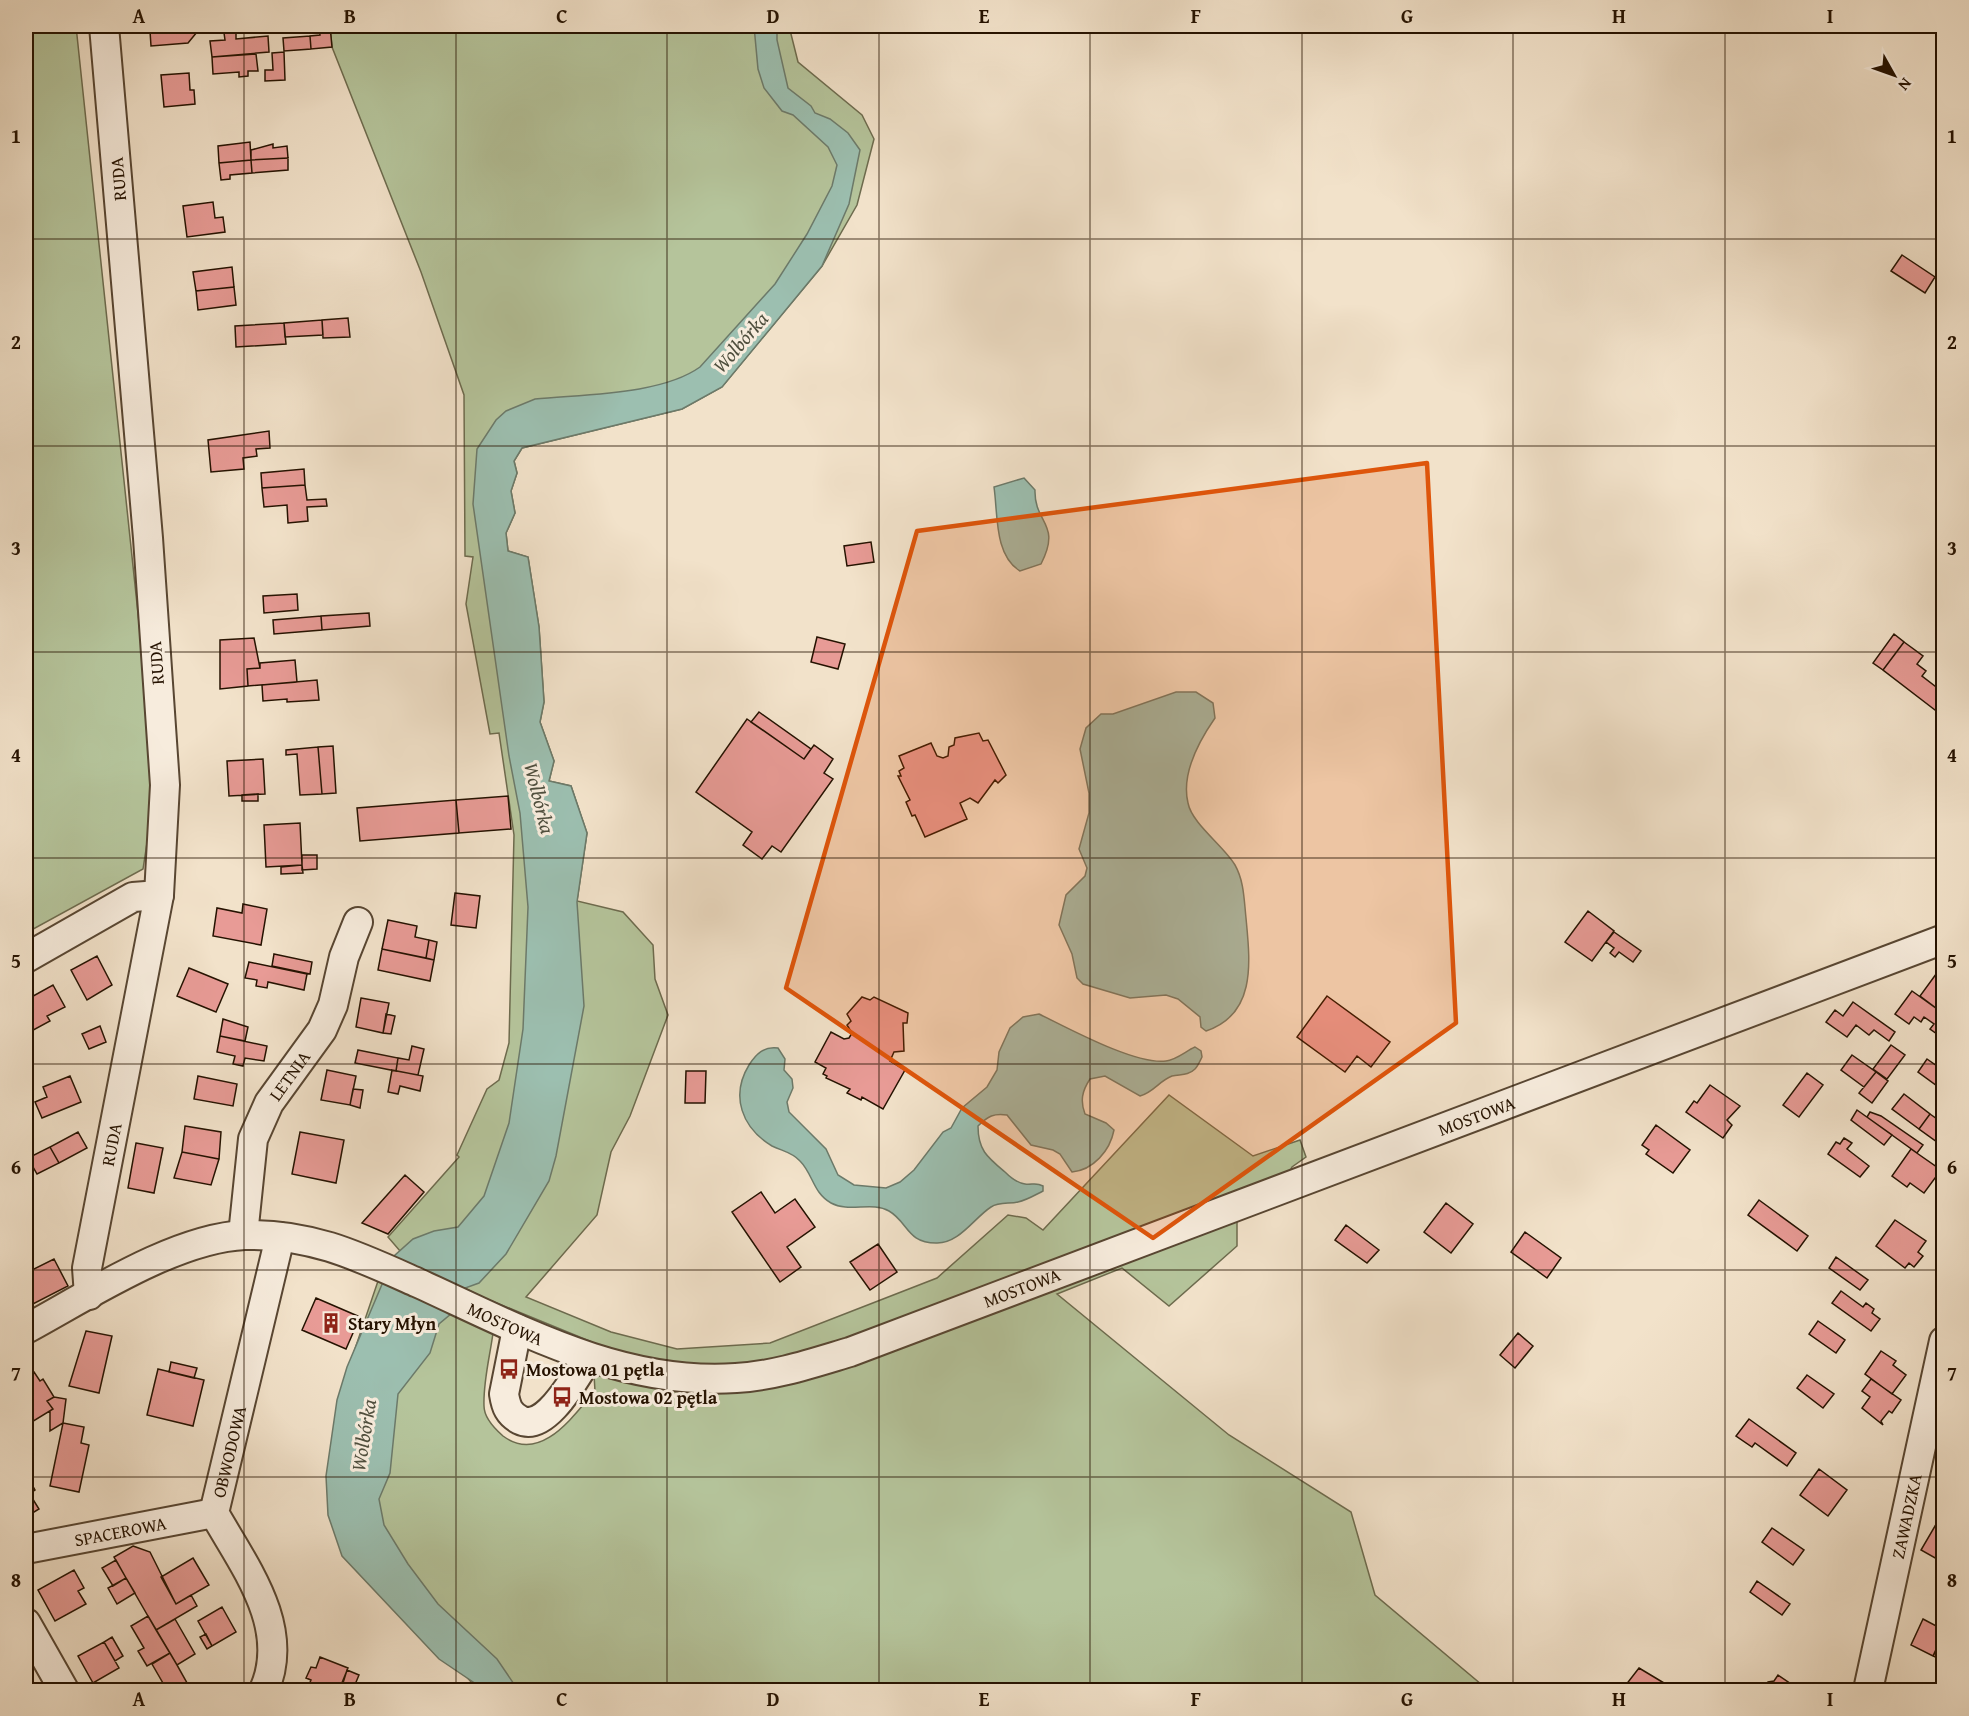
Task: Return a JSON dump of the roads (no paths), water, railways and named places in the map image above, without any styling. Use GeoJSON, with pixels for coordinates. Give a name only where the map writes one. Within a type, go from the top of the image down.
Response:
{"type":"FeatureCollection","features":[{"type":"Feature","properties":{"kind":"street","name":"RUDA"},"geometry":{"type":"LineString","coordinates":[[89,1295],[87,1268],[159,895],[165,785],[148,538],[105,26]]}},
{"type":"Feature","properties":{"kind":"street"},"geometry":{"type":"LineString","coordinates":[[26,958],[133,897],[159,895]]}},
{"type":"Feature","properties":{"kind":"street","name":"LETNIA"},"geometry":{"type":"LineString","coordinates":[[243,1235],[254,1139],[269,1103],[322,1030],[333,1005],[345,957],[358,922]]}},
{"type":"Feature","properties":{"kind":"street","name":"MOSTOWA"},"geometry":{"type":"LineString","coordinates":[[26,1329],[138,1269],[190,1247],[243,1235],[280,1237],[338,1247],[517,1329],[619,1368],[690,1378],[736,1378],[792,1369],[850,1352],[1944,939]]}},
{"type":"Feature","properties":{"kind":"street","name":"OBWODOWA"},"geometry":{"type":"LineString","coordinates":[[264,1690],[273,1655],[272,1624],[261,1597],[214,1513],[280,1237]]}},
{"type":"Feature","properties":{"kind":"street"},"geometry":{"type":"LineString","coordinates":[[517,1329],[504,1394],[505,1405],[512,1416],[525,1422],[535,1423],[547,1414],[562,1397],[588,1358]]}},
{"type":"Feature","properties":{"kind":"street","name":"ZAWADZKA"},"geometry":{"type":"LineString","coordinates":[[1868,1690],[1944,1341]]}},
{"type":"Feature","properties":{"kind":"street","name":"SPACEROWA"},"geometry":{"type":"LineString","coordinates":[[26,1549],[214,1513]]}},
{"type":"Feature","properties":{"kind":"street"},"geometry":{"type":"LineString","coordinates":[[26,1623],[64,1690]]}},
{"type":"Feature","properties":{"kind":"water","name":"Wolbórka"},"geometry":{"type":"Polygon","coordinates":[[[754,26],[777,26],[777,40],[788,88],[811,106],[815,113],[830,119],[848,133],[860,150],[849,204],[822,266],[722,387],[682,409],[522,448],[514,461],[517,473],[511,491],[515,513],[506,533],[508,551],[528,557],[539,627],[544,702],[540,722],[554,761],[549,781],[571,786],[587,833],[577,902],[584,1006],[556,1156],[549,1181],[506,1254],[479,1283],[465,1288],[452,1313],[439,1324],[430,1353],[398,1394],[390,1473],[379,1499],[384,1525],[408,1564],[438,1604],[497,1659],[518,1690],[485,1690],[439,1659],[342,1556],[328,1515],[326,1476],[337,1400],[347,1367],[394,1256],[413,1239],[434,1231],[458,1227],[484,1196],[509,1123],[523,1029],[528,907],[520,813],[509,756],[473,504],[477,449],[496,420],[506,411],[535,399],[621,392],[665,383],[684,376],[700,367],[775,284],[807,234],[832,186],[837,165],[828,147],[793,115],[782,111],[764,88],[758,69],[754,26]]]}},
{"type":"Feature","properties":{"kind":"water"},"geometry":{"type":"Polygon","coordinates":[[[1024,478],[1035,490],[1038,510],[1046,524],[1049,540],[1041,564],[1020,571],[1012,564],[1001,545],[994,487],[1024,478]]]}},
{"type":"Feature","properties":{"kind":"water"},"geometry":{"type":"Polygon","coordinates":[[[1176,692],[1196,692],[1213,703],[1215,718],[1193,758],[1186,792],[1195,819],[1230,858],[1238,871],[1243,890],[1248,935],[1249,968],[1242,999],[1223,1023],[1206,1031],[1201,1027],[1200,1017],[1178,999],[1166,995],[1130,998],[1083,984],[1077,978],[1072,954],[1059,925],[1066,895],[1085,876],[1087,868],[1079,849],[1089,813],[1089,793],[1080,749],[1086,728],[1101,714],[1113,714],[1176,692]]]}},
{"type":"Feature","properties":{"kind":"water"},"geometry":{"type":"Polygon","coordinates":[[[1039,1014],[1120,1052],[1137,1057],[1166,1061],[1195,1047],[1201,1051],[1202,1057],[1192,1071],[1167,1078],[1140,1096],[1105,1076],[1090,1079],[1083,1096],[1085,1114],[1106,1123],[1114,1130],[1109,1145],[1087,1168],[1072,1172],[1060,1154],[1031,1145],[1007,1115],[998,1114],[985,1120],[978,1126],[978,1134],[982,1147],[989,1157],[1014,1180],[1025,1184],[1041,1185],[1043,1191],[1015,1203],[997,1204],[991,1207],[966,1230],[944,1242],[919,1240],[895,1216],[882,1208],[845,1207],[831,1203],[820,1194],[800,1161],[762,1139],[753,1130],[742,1110],[740,1088],[749,1065],[761,1052],[769,1048],[778,1048],[785,1059],[784,1070],[792,1079],[793,1088],[787,1102],[789,1112],[826,1149],[838,1175],[854,1185],[886,1188],[900,1182],[914,1170],[943,1132],[951,1128],[962,1108],[987,1087],[997,1070],[999,1052],[1010,1028],[1023,1017],[1039,1014]]]}},
{"type":"Feature","properties":{"kind":"place","name":"Stary Młyn"},"geometry":{"type":"Point","coordinates":[331,1323]}},
{"type":"Feature","properties":{"kind":"place","name":"Mostowa 01 pętla"},"geometry":{"type":"Point","coordinates":[509,1369]}},
{"type":"Feature","properties":{"kind":"place","name":"Mostowa 02 pętla"},"geometry":{"type":"Point","coordinates":[562,1397]}}]}
